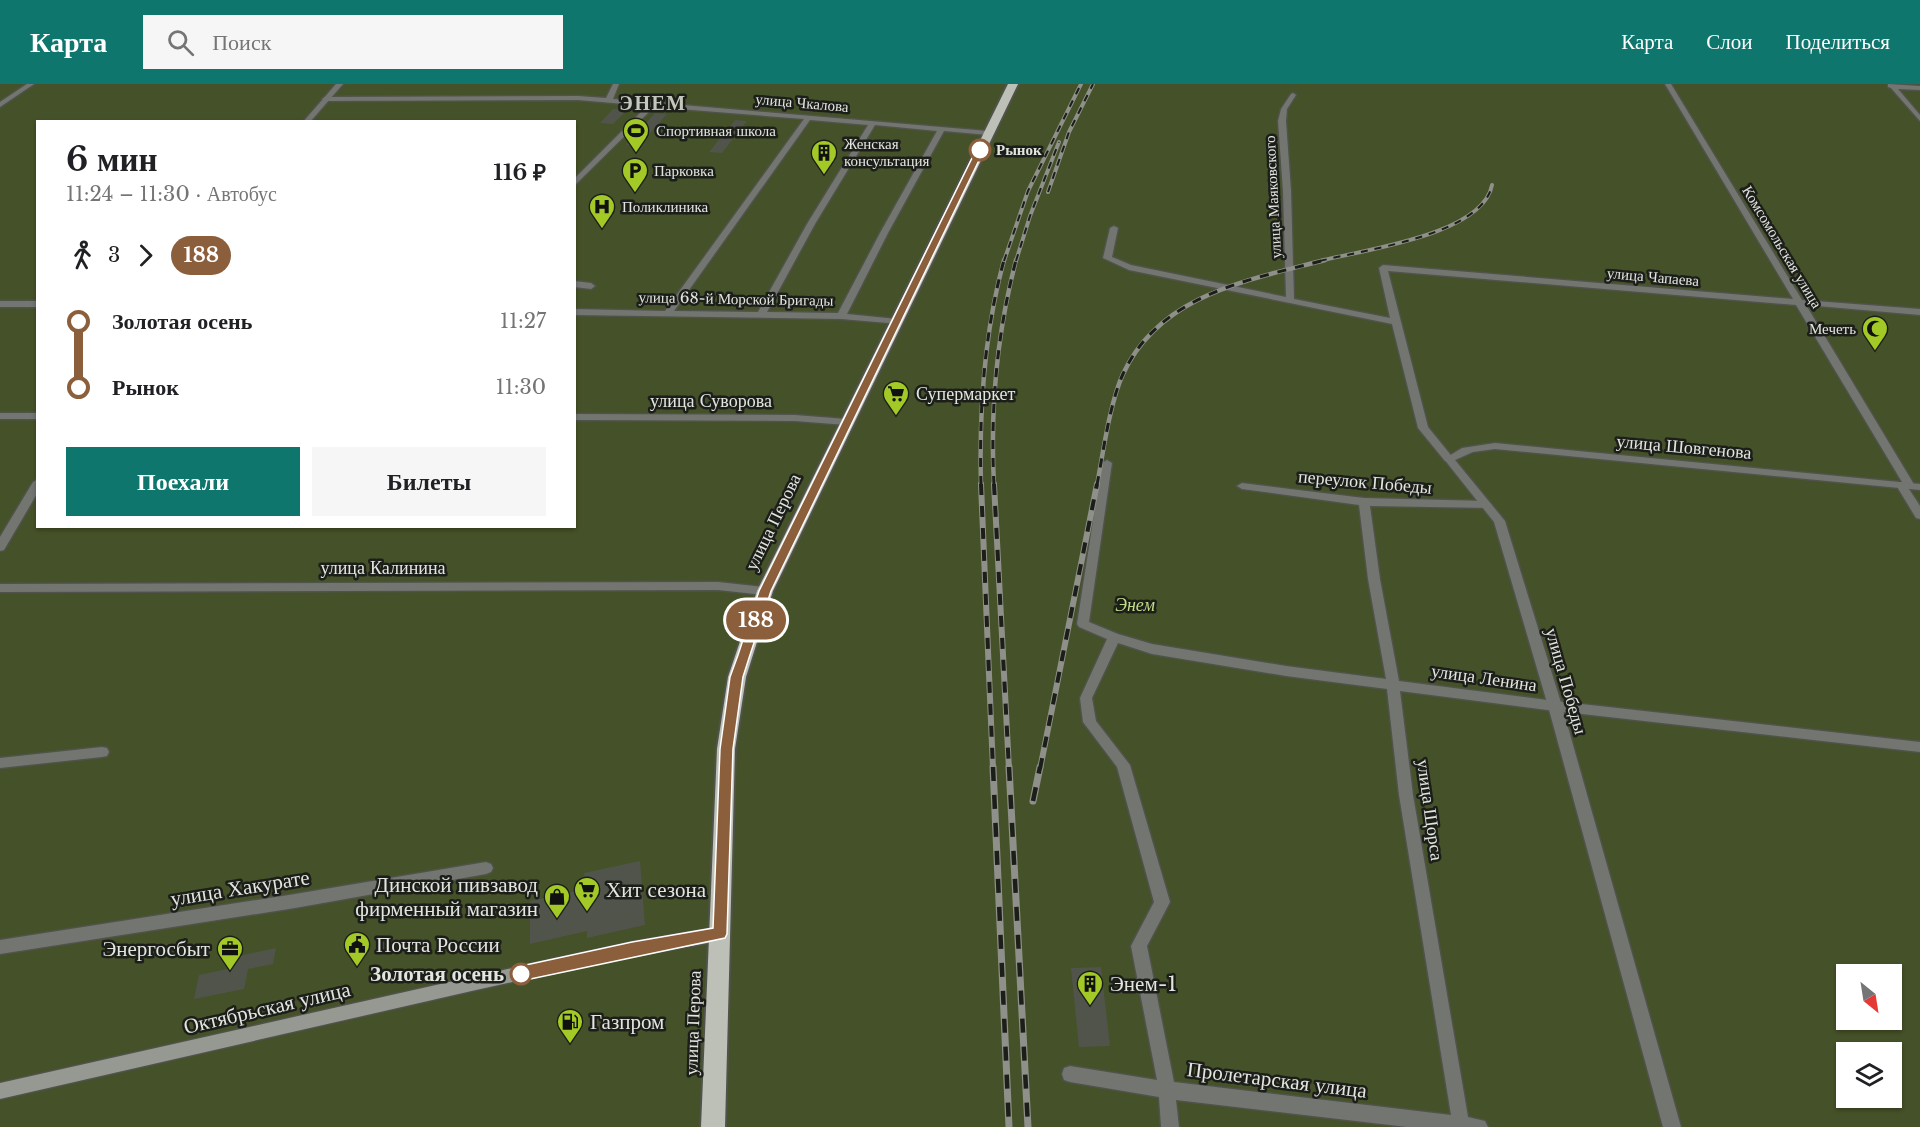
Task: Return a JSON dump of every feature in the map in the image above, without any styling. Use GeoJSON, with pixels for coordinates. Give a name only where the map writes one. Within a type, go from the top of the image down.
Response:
{"type":"FeatureCollection","features":[{"type":"Feature","properties":{"kind":"highway","name":"улица Перова"},"geometry":{"type":"LineString","coordinates":[[713,1127],[726,749],[737,677],[765,591],[1013,84]]}},
{"type":"Feature","properties":{"kind":"main road","name":"Октябрьская улица"},"geometry":{"type":"LineString","coordinates":[[0,1091],[543,969],[667,942],[720,934]]}},
{"type":"Feature","properties":{"kind":"street"},"geometry":{"type":"LineString","coordinates":[[0,105],[31,84]]}},
{"type":"Feature","properties":{"kind":"street"},"geometry":{"type":"LineString","coordinates":[[308,120],[340,84]]}},
{"type":"Feature","properties":{"kind":"street"},"geometry":{"type":"LineString","coordinates":[[609,100],[615,84]]}},
{"type":"Feature","properties":{"kind":"street","name":"Комсомольская улица"},"geometry":{"type":"LineString","coordinates":[[1668,84],[1910,486],[1920,515]]}},
{"type":"Feature","properties":{"kind":"street"},"geometry":{"type":"LineString","coordinates":[[1890,85],[1920,88]]}},
{"type":"Feature","properties":{"kind":"street"},"geometry":{"type":"LineString","coordinates":[[1890,85],[1920,119]]}},
{"type":"Feature","properties":{"kind":"street","name":"улица Маяковского"},"geometry":{"type":"LineString","coordinates":[[1290,299],[1287,191],[1282,121],[1284,109],[1293,95]]}},
{"type":"Feature","properties":{"kind":"street","name":"улица Чкалова"},"geometry":{"type":"LineString","coordinates":[[326,99],[609,100],[988,133]]}},
{"type":"Feature","properties":{"kind":"street"},"geometry":{"type":"LineString","coordinates":[[576,182],[654,103]]}},
{"type":"Feature","properties":{"kind":"street"},"geometry":{"type":"LineString","coordinates":[[668,313],[809,117]]}},
{"type":"Feature","properties":{"kind":"street"},"geometry":{"type":"LineString","coordinates":[[761,315],[811,224],[873,123]]}},
{"type":"Feature","properties":{"kind":"street"},"geometry":{"type":"LineString","coordinates":[[841,316],[942,129]]}},
{"type":"Feature","properties":{"kind":"street"},"geometry":{"type":"LineString","coordinates":[[1114,228],[1107,258],[1129,267],[1395,322]]}},
{"type":"Feature","properties":{"kind":"street","name":"улица Чапаева"},"geometry":{"type":"LineString","coordinates":[[1383,268],[1920,312]]}},
{"type":"Feature","properties":{"kind":"street","name":"улица Победы"},"geometry":{"type":"LineString","coordinates":[[1383,268],[1423,428],[1499,521],[1555,706],[1672,1127]]}},
{"type":"Feature","properties":{"kind":"street"},"geometry":{"type":"LineString","coordinates":[[576,284],[591,286]]}},
{"type":"Feature","properties":{"kind":"street"},"geometry":{"type":"LineString","coordinates":[[0,304],[36,304]]}},
{"type":"Feature","properties":{"kind":"street","name":"улица 68-й Морской Бригады"},"geometry":{"type":"LineString","coordinates":[[576,312],[841,316],[897,322]]}},
{"type":"Feature","properties":{"kind":"street"},"geometry":{"type":"LineString","coordinates":[[0,416],[36,416]]}},
{"type":"Feature","properties":{"kind":"street","name":"улица Суворова"},"geometry":{"type":"LineString","coordinates":[[576,417],[795,418],[846,422]]}},
{"type":"Feature","properties":{"kind":"street","name":"улица Шовгенова"},"geometry":{"type":"LineString","coordinates":[[1449,459],[1460,451],[1475,447],[1495,446],[1910,486]]}},
{"type":"Feature","properties":{"kind":"street","name":"улица Ленина"},"geometry":{"type":"LineString","coordinates":[[1107,464],[1083,624],[1114,637],[1152,649],[1286,671],[1555,706],[1920,747]]}},
{"type":"Feature","properties":{"kind":"street","name":"переулок Победы"},"geometry":{"type":"LineString","coordinates":[[1242,486],[1364,502],[1487,505]]}},
{"type":"Feature","properties":{"kind":"street"},"geometry":{"type":"LineString","coordinates":[[0,547],[33,498]]}},
{"type":"Feature","properties":{"kind":"street","name":"улица Щорса"},"geometry":{"type":"LineString","coordinates":[[1364,502],[1393,684],[1406,795],[1461,1124]]}},
{"type":"Feature","properties":{"kind":"street","name":"улица Калинина"},"geometry":{"type":"LineString","coordinates":[[0,588],[718,586],[765,591]]}},
{"type":"Feature","properties":{"kind":"street"},"geometry":{"type":"LineString","coordinates":[[1114,637],[1086,698],[1090,722],[1123,765],[1161,902],[1139,946],[1167,1090],[1170,1127]]}},
{"type":"Feature","properties":{"kind":"street"},"geometry":{"type":"LineString","coordinates":[[0,763],[102,752]]}},
{"type":"Feature","properties":{"kind":"street","name":"улица Хакурате"},"geometry":{"type":"LineString","coordinates":[[0,947],[295,902],[486,868]]}},
{"type":"Feature","properties":{"kind":"street","name":"Пролетарская улица"},"geometry":{"type":"LineString","coordinates":[[1070,1074],[1167,1090],[1479,1127]]}},
{"type":"Feature","properties":{"kind":"green space","name":"Энем"},"geometry":{"type":"Polygon","coordinates":[[[0,84],[1920,84],[1920,1127],[0,1127],[0,84]]]}},
{"type":"Feature","properties":{"kind":"building"},"geometry":{"type":"Polygon","coordinates":[[[613,109],[627,110],[613,124],[600,123],[613,109]]]}},
{"type":"Feature","properties":{"kind":"building"},"geometry":{"type":"Polygon","coordinates":[[[655,113],[667,114],[639,146],[626,145],[655,113]]]}},
{"type":"Feature","properties":{"kind":"building"},"geometry":{"type":"Polygon","coordinates":[[[735,120],[747,121],[722,153],[709,152],[735,120]]]}},
{"type":"Feature","properties":{"kind":"building","name":"Хит сезона"},"geometry":{"type":"Polygon","coordinates":[[[640,861],[645,925],[587,938],[587,931],[530,944],[530,901],[585,889],[584,873],[640,861]]]}},
{"type":"Feature","properties":{"kind":"building","name":"Энергосбыт"},"geometry":{"type":"Polygon","coordinates":[[[276,948],[273,964],[248,969],[244,989],[194,999],[199,975],[232,968],[234,957],[276,948]]]}},
{"type":"Feature","properties":{"kind":"building","name":"Энем-1"},"geometry":{"type":"Polygon","coordinates":[[[1101,967],[1110,1046],[1079,1047],[1071,968],[1101,967]]]}},
{"type":"Feature","properties":{"kind":"railway"},"geometry":{"type":"LineString","coordinates":[[1004,261],[1028,191],[1081,84]]}},
{"type":"Feature","properties":{"kind":"railway"},"geometry":{"type":"LineString","coordinates":[[1048,192],[1069,132],[1093,84]]}},
{"type":"Feature","properties":{"kind":"railway"},"geometry":{"type":"LineString","coordinates":[[1016,261],[1030,216],[1059,142]]}},
{"type":"Feature","properties":{"kind":"railway"},"geometry":{"type":"LineString","coordinates":[[1320,261],[1418,238],[1445,228],[1467,216],[1484,202],[1492,185]]}},
{"type":"Feature","properties":{"kind":"railway"},"geometry":{"type":"LineString","coordinates":[[981,484],[984,371],[992,315],[1004,260]]}},
{"type":"Feature","properties":{"kind":"railway"},"geometry":{"type":"LineString","coordinates":[[994,485],[993,428],[996,372],[1004,315],[1016,260]]}},
{"type":"Feature","properties":{"kind":"railway"},"geometry":{"type":"LineString","coordinates":[[1097,485],[1107,428],[1118,385],[1139,347],[1159,325],[1183,308],[1209,294],[1267,275],[1325,260]]}},
{"type":"Feature","properties":{"kind":"railway"},"geometry":{"type":"LineString","coordinates":[[981,484],[993,769]]}},
{"type":"Feature","properties":{"kind":"railway"},"geometry":{"type":"LineString","coordinates":[[994,484],[1009,769]]}},
{"type":"Feature","properties":{"kind":"railway"},"geometry":{"type":"LineString","coordinates":[[1040,769],[1097,484]]}},
{"type":"Feature","properties":{"kind":"railway"},"geometry":{"type":"LineString","coordinates":[[993,767],[1009,1127]]}},
{"type":"Feature","properties":{"kind":"railway"},"geometry":{"type":"LineString","coordinates":[[1009,767],[1028,1127]]}},
{"type":"Feature","properties":{"kind":"railway"},"geometry":{"type":"LineString","coordinates":[[1033,801],[1040,767]]}},
{"type":"Feature","properties":{"kind":"bus line","name":"188"},"geometry":{"type":"LineString","coordinates":[[521,974],[632,949],[720,934],[726,749],[737,677],[765,591],[980,150]]}},
{"type":"Feature","properties":{"kind":"place","name":"Рынок"},"geometry":{"type":"Point","coordinates":[980,150]}},
{"type":"Feature","properties":{"kind":"place","name":"Спортивная школа"},"geometry":{"type":"Point","coordinates":[636,154]}},
{"type":"Feature","properties":{"kind":"place","name":"Женская консультация"},"geometry":{"type":"Point","coordinates":[824,176]}},
{"type":"Feature","properties":{"kind":"place","name":"Парковка"},"geometry":{"type":"Point","coordinates":[635,194]}},
{"type":"Feature","properties":{"kind":"place","name":"Поликлиника"},"geometry":{"type":"Point","coordinates":[602,230]}},
{"type":"Feature","properties":{"kind":"place","name":"Мечеть"},"geometry":{"type":"Point","coordinates":[1875,352]}},
{"type":"Feature","properties":{"kind":"place","name":"Супермаркет"},"geometry":{"type":"Point","coordinates":[896,417]}},
{"type":"Feature","properties":{"kind":"place","name":"Хит сезона"},"geometry":{"type":"Point","coordinates":[587,913]}},
{"type":"Feature","properties":{"kind":"place","name":"Динской пивзавод фирменный магазин"},"geometry":{"type":"Point","coordinates":[557,920]}},
{"type":"Feature","properties":{"kind":"place","name":"Почта России"},"geometry":{"type":"Point","coordinates":[357,968]}},
{"type":"Feature","properties":{"kind":"place","name":"Энергосбыт"},"geometry":{"type":"Point","coordinates":[230,972]}},
{"type":"Feature","properties":{"kind":"place","name":"Золотая осень"},"geometry":{"type":"Point","coordinates":[521,974]}},
{"type":"Feature","properties":{"kind":"place","name":"Энем-1"},"geometry":{"type":"Point","coordinates":[1090,1007]}},
{"type":"Feature","properties":{"kind":"place","name":"Газпром"},"geometry":{"type":"Point","coordinates":[570,1045]}},
{"type":"Feature","properties":{"kind":"district","name":"ЭНЕМ"},"geometry":{"type":"Point","coordinates":[653,103]}}]}
